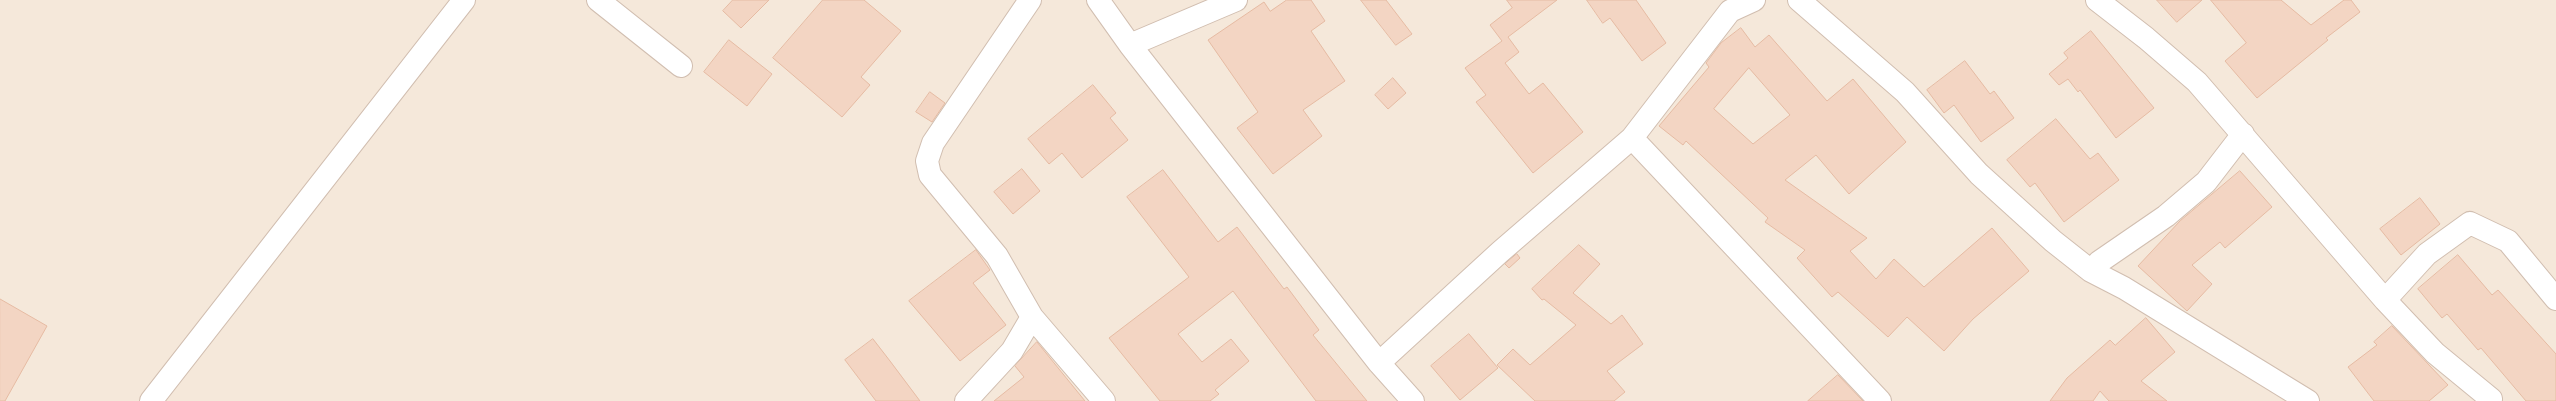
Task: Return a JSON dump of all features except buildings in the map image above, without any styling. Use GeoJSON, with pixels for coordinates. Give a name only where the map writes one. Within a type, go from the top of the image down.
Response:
{"type":"FeatureCollection","features":[{"type":"Feature","properties":{"kind":"street"},"geometry":{"type":"LineString","coordinates":[[151,401],[464,0]]}},
{"type":"Feature","properties":{"kind":"street"},"geometry":{"type":"LineString","coordinates":[[598,0],[681,66]]}},
{"type":"Feature","properties":{"kind":"street"},"geometry":{"type":"LineString","coordinates":[[1030,0],[933,143],[927,161],[930,175],[997,256],[1032,317],[1104,401]]}},
{"type":"Feature","properties":{"kind":"street"},"geometry":{"type":"LineString","coordinates":[[1098,0],[1130,45],[1379,363],[1413,401]]}},
{"type":"Feature","properties":{"kind":"street"},"geometry":{"type":"LineString","coordinates":[[1130,45],[1236,0]]}},
{"type":"Feature","properties":{"kind":"street"},"geometry":{"type":"LineString","coordinates":[[1720,0],[1721,23]]}},
{"type":"Feature","properties":{"kind":"street"},"geometry":{"type":"LineString","coordinates":[[1379,363],[1500,252],[1632,138],[1730,11],[1754,0]]}},
{"type":"Feature","properties":{"kind":"street"},"geometry":{"type":"LineString","coordinates":[[1799,0],[1905,92],[1979,174],[2053,241],[2091,271],[2124,288],[2308,401]]}},
{"type":"Feature","properties":{"kind":"street"},"geometry":{"type":"LineString","coordinates":[[2097,0],[2197,82],[2384,300],[2435,353],[2491,399]]}},
{"type":"Feature","properties":{"kind":"street"},"geometry":{"type":"LineString","coordinates":[[2091,271],[2099,262],[2166,216],[2206,182],[2243,134]]}},
{"type":"Feature","properties":{"kind":"street"},"geometry":{"type":"LineString","coordinates":[[1632,138],[1880,401]]}},
{"type":"Feature","properties":{"kind":"street"},"geometry":{"type":"LineString","coordinates":[[2384,300],[2427,254],[2470,223],[2508,241],[2556,299]]}},
{"type":"Feature","properties":{"kind":"street"},"geometry":{"type":"LineString","coordinates":[[966,401],[1012,351],[1032,317]]}},
{"type":"Feature","properties":{"kind":"shaded area"},"geometry":{"type":"Polygon","coordinates":[[[0,0],[2556,0],[2556,401],[0,401],[0,0]]]}}]}
